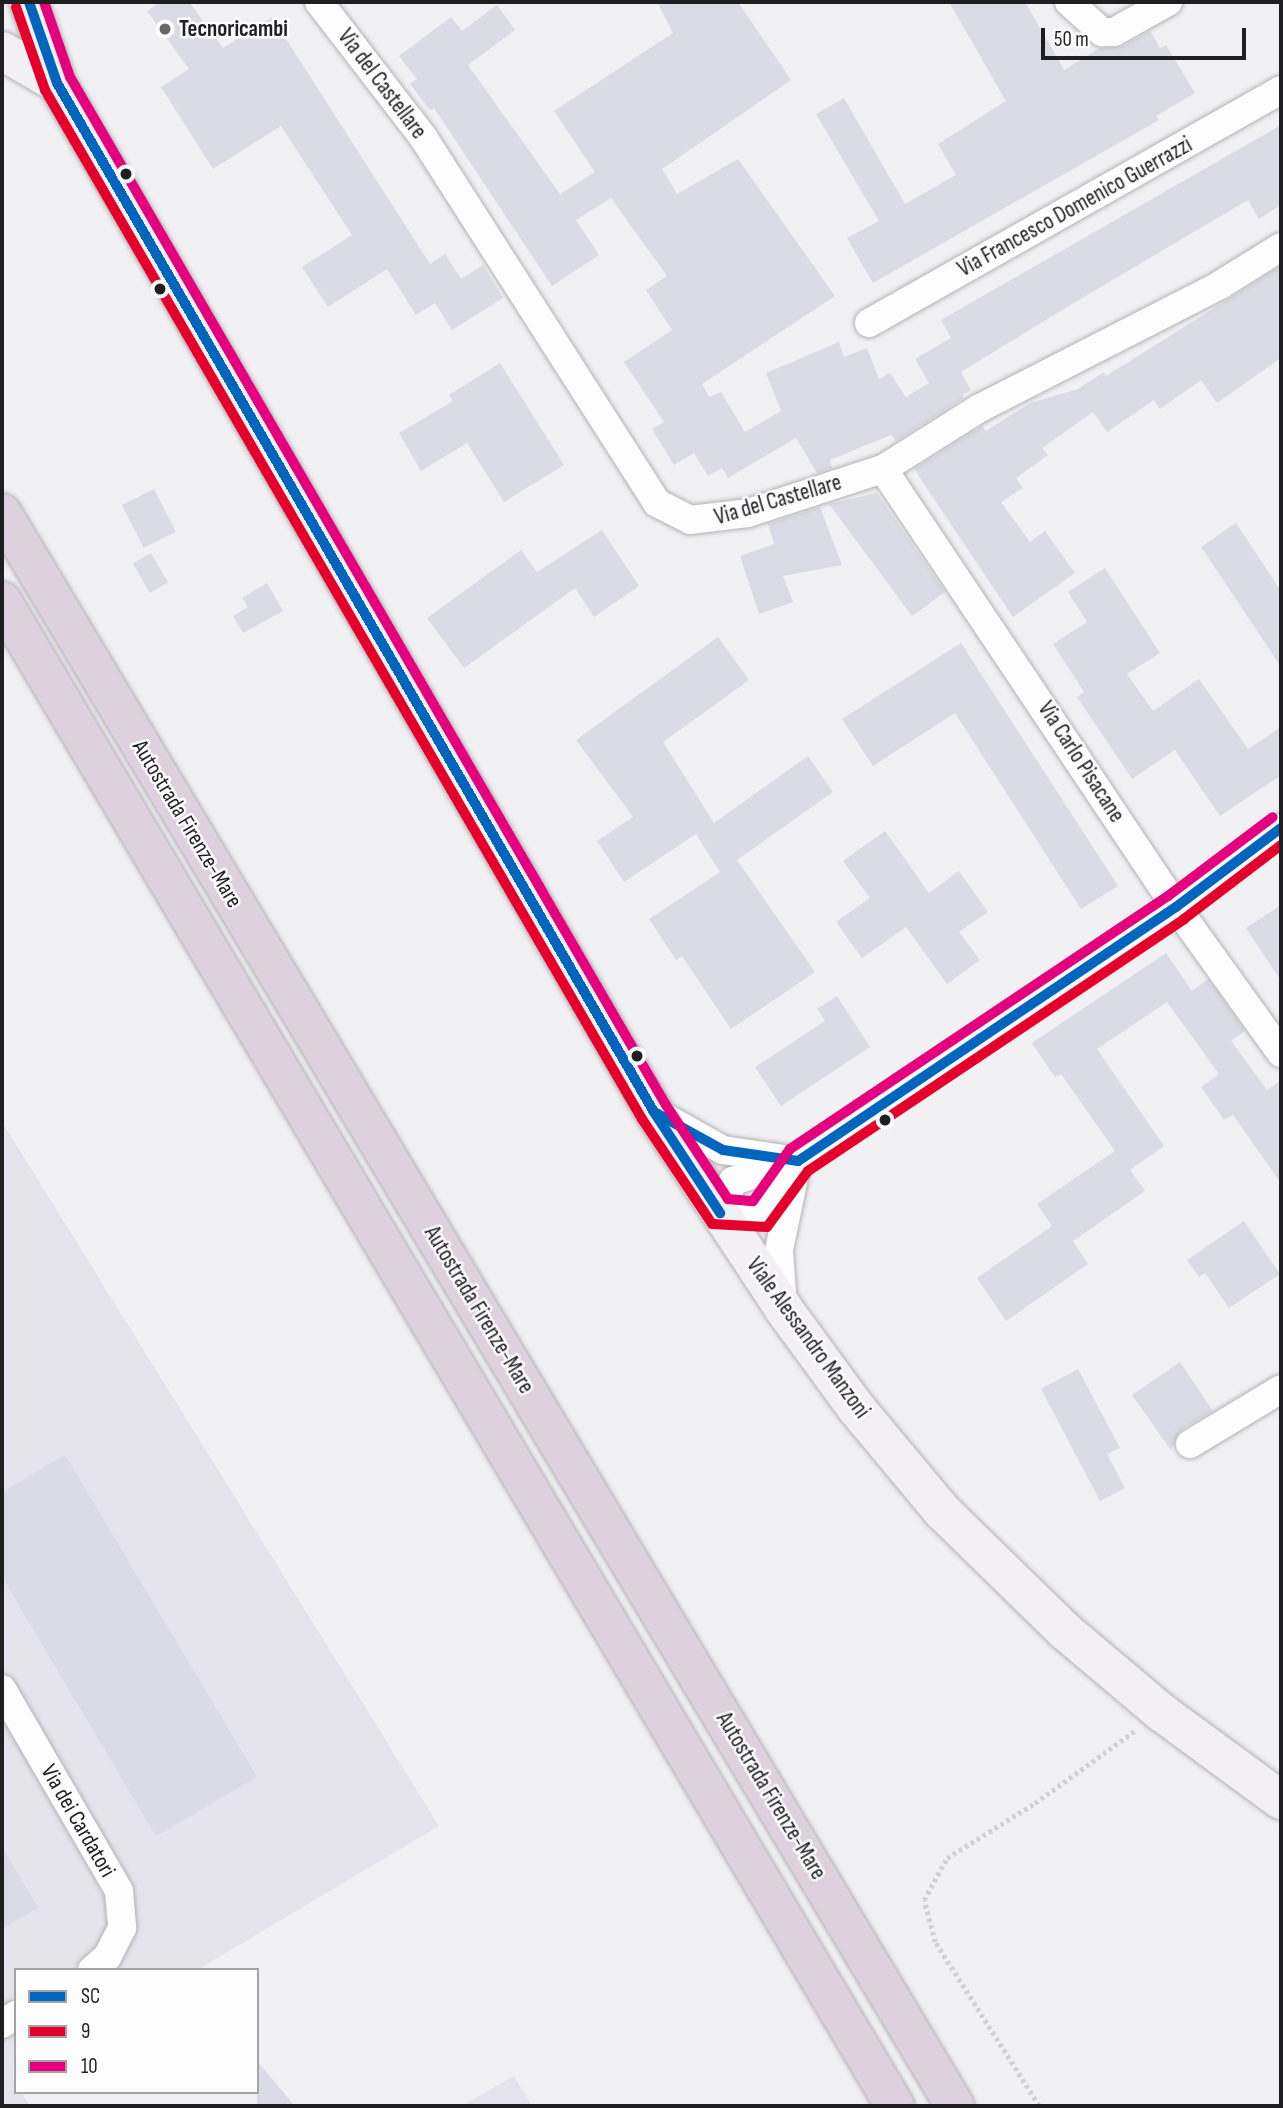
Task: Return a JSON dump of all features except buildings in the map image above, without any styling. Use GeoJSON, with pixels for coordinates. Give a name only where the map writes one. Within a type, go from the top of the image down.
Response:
{"type":"FeatureCollection","features":[{"type":"Feature","properties":{"kind":"highway","name":"Autostrada Firenze-Mare"},"geometry":{"type":"LineString","coordinates":[[2,513],[955,2106]]}},
{"type":"Feature","properties":{"kind":"highway","name":"Autostrada Firenze-Mare"},"geometry":{"type":"LineString","coordinates":[[2,601],[895,2106]]}},
{"type":"Feature","properties":{"kind":"street","name":"Viale Alessandro Manzoni"},"geometry":{"type":"LineString","coordinates":[[29,2],[57,83],[654,1112],[783,1308],[857,1409],[942,1511],[1065,1631],[1161,1712],[1281,1800]]}},
{"type":"Feature","properties":{"kind":"street","name":"Via del Castellare"},"geometry":{"type":"LineString","coordinates":[[319,2],[423,137],[657,503],[673,515],[709,521],[883,468],[980,408],[1220,285],[1281,247]]}},
{"type":"Feature","properties":{"kind":"street"},"geometry":{"type":"LineString","coordinates":[[1069,2],[1102,32],[1114,32],[1168,2]]}},
{"type":"Feature","properties":{"kind":"street"},"geometry":{"type":"LineString","coordinates":[[2,51],[57,83]]}},
{"type":"Feature","properties":{"kind":"street","name":"Via Francesco Domenico Guerrazzi"},"geometry":{"type":"LineString","coordinates":[[869,323],[1281,90]]}},
{"type":"Feature","properties":{"kind":"street","name":"Via Carlo Pisacane"},"geometry":{"type":"LineString","coordinates":[[883,468],[1176,907],[1281,1053]]}},
{"type":"Feature","properties":{"kind":"street"},"geometry":{"type":"LineString","coordinates":[[798,1161],[760,1215],[720,1213],[733,1181],[798,1161],[1176,907],[1281,828]]}},
{"type":"Feature","properties":{"kind":"street"},"geometry":{"type":"LineString","coordinates":[[654,1112],[723,1150],[798,1161]]}},
{"type":"Feature","properties":{"kind":"street"},"geometry":{"type":"LineString","coordinates":[[783,1308],[779,1250],[798,1161]]}},
{"type":"Feature","properties":{"kind":"street"},"geometry":{"type":"LineString","coordinates":[[1190,1444],[1281,1390]]}},
{"type":"Feature","properties":{"kind":"street","name":"Via dei Cardatori"},"geometry":{"type":"LineString","coordinates":[[2,1689],[119,1891],[122,1928],[106,1966]]}},
{"type":"Feature","properties":{"kind":"path"},"geometry":{"type":"LineString","coordinates":[[1039,2106],[935,1942],[924,1900],[947,1858],[1035,1803],[1161,1712]]}},
{"type":"Feature","properties":{"kind":"shaded area"},"geometry":{"type":"Polygon","coordinates":[[[2,1122],[439,1826],[200,1968],[14,1968],[14,2094],[22,2094],[30,2106],[2,2106],[2,1122]]]}},
{"type":"Feature","properties":{"kind":"shaded area"},"geometry":{"type":"Polygon","coordinates":[[[514,2076],[532,2106],[461,2106],[514,2076]]]}},
{"type":"Feature","properties":{"kind":"transit line","name":"SC"},"geometry":{"type":"LineString","coordinates":[[29,2],[57,83],[654,1112],[720,1213]]}},
{"type":"Feature","properties":{"kind":"transit line","name":"10"},"geometry":{"type":"LineString","coordinates":[[44,2],[70,77],[666,1105],[728,1199],[753,1201],[790,1149],[1168,896],[1273,817]]}},
{"type":"Feature","properties":{"kind":"transit line","name":"9"},"geometry":{"type":"LineString","coordinates":[[16,7],[45,90],[642,1119],[712,1224],[767,1227],[808,1171],[1184,919],[1281,845]]}},
{"type":"Feature","properties":{"kind":"transit line","name":"SC"},"geometry":{"type":"LineString","coordinates":[[654,1112],[723,1150],[798,1161],[1176,907],[1281,828]]}},
{"type":"Feature","properties":{"kind":"place","name":"Tecnoricambi"},"geometry":{"type":"Point","coordinates":[165,29]}}]}
